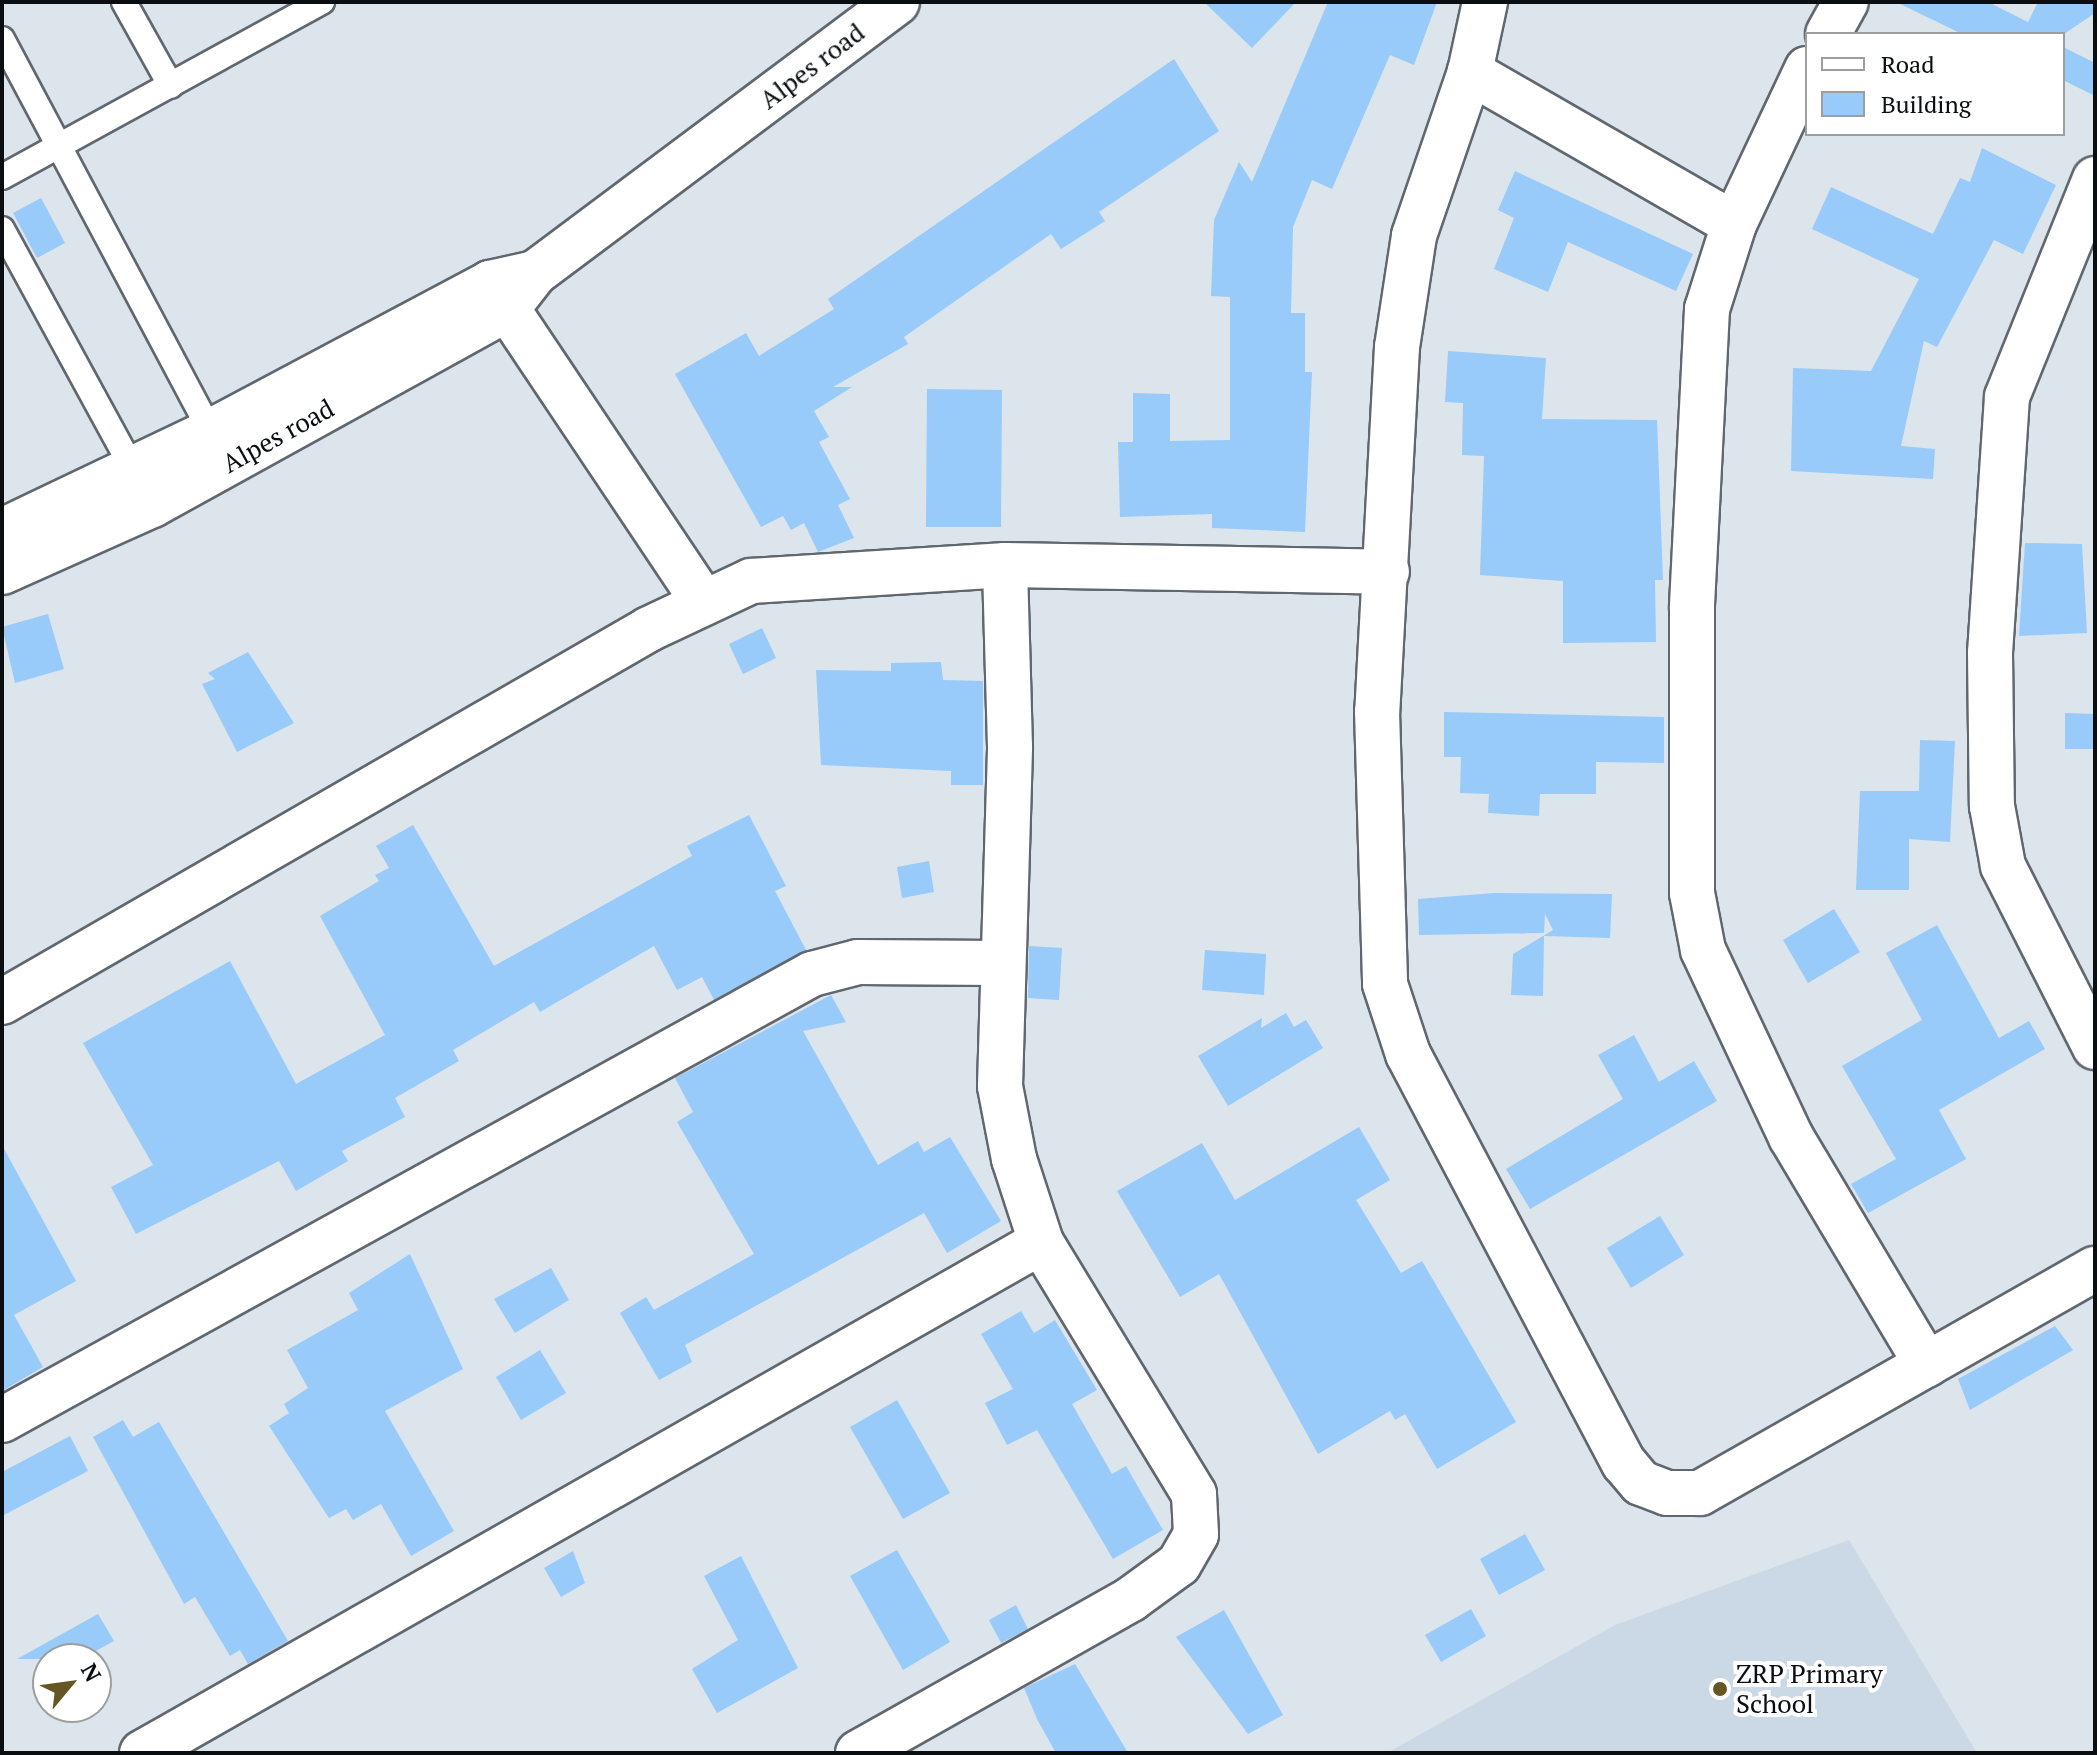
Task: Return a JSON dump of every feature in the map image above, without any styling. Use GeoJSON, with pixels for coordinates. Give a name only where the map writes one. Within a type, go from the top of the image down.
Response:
{"type":"FeatureCollection","features":[{"type":"Feature","properties":{"kind":"street","name":"Alpes road"},"geometry":{"type":"LineString","coordinates":[[2,572],[142,487],[499,296],[535,273],[897,2]]}},
{"type":"Feature","properties":{"kind":"street"},"geometry":{"type":"LineString","coordinates":[[1485,2],[1470,72],[1414,236],[1397,347],[1377,711],[1385,984],[1408,1054],[1624,1463],[1654,1488],[1700,1493],[2095,1269]]}},
{"type":"Feature","properties":{"kind":"street"},"geometry":{"type":"LineString","coordinates":[[1829,32],[1846,2]]}},
{"type":"Feature","properties":{"kind":"street"},"geometry":{"type":"LineString","coordinates":[[1470,72],[1734,224]]}},
{"type":"Feature","properties":{"kind":"street"},"geometry":{"type":"LineString","coordinates":[[1805,73],[1734,224],[1707,309],[1692,609],[1692,893],[1703,950],[1791,1137],[1927,1365]]}},
{"type":"Feature","properties":{"kind":"street"},"geometry":{"type":"LineString","coordinates":[[2095,179],[2007,397],[1993,515],[1990,653],[1992,806],[2003,866],[2095,1047]]}},
{"type":"Feature","properties":{"kind":"street"},"geometry":{"type":"LineString","coordinates":[[499,296],[702,600]]}},
{"type":"Feature","properties":{"kind":"street","name":"Alpes road"},"geometry":{"type":"LineString","coordinates":[[2,531],[142,487]]}},
{"type":"Feature","properties":{"kind":"street"},"geometry":{"type":"LineString","coordinates":[[2,1002],[702,600],[751,581],[1005,565],[1387,572]]}},
{"type":"Feature","properties":{"kind":"street"},"geometry":{"type":"LineString","coordinates":[[858,1753],[1131,1599],[1179,1564],[1196,1534],[1194,1494],[1175,1457],[1041,1242],[1000,1086],[999,963],[1010,747],[1005,565]]}},
{"type":"Feature","properties":{"kind":"street"},"geometry":{"type":"LineString","coordinates":[[2,1420],[812,974],[858,962],[999,963]]}},
{"type":"Feature","properties":{"kind":"street"},"geometry":{"type":"LineString","coordinates":[[142,1753],[1041,1242]]}},
{"type":"Feature","properties":{"kind":"lane"},"geometry":{"type":"LineString","coordinates":[[2,177],[322,2]]}},
{"type":"Feature","properties":{"kind":"lane"},"geometry":{"type":"LineString","coordinates":[[132,4],[171,86]]}},
{"type":"Feature","properties":{"kind":"lane"},"geometry":{"type":"LineString","coordinates":[[2,39],[219,448]]}},
{"type":"Feature","properties":{"kind":"lane"},"geometry":{"type":"LineString","coordinates":[[2,229],[142,487]]}},
{"type":"Feature","properties":{"kind":"shaded area","name":"ZRP Primary School"},"geometry":{"type":"Polygon","coordinates":[[[1849,1540],[1977,1753],[1387,1753],[1615,1625],[1849,1540]]]}},
{"type":"Feature","properties":{"kind":"building"},"geometry":{"type":"Polygon","coordinates":[[[1204,2],[1296,2],[1252,48],[1204,2]]]}},
{"type":"Feature","properties":{"kind":"building"},"geometry":{"type":"Polygon","coordinates":[[[1328,2],[1437,2],[1414,65],[1390,55],[1332,189],[1312,180],[1293,227],[1291,313],[1305,313],[1305,372],[1312,372],[1305,532],[1212,528],[1212,514],[1120,517],[1118,442],[1133,442],[1133,393],[1170,394],[1170,441],[1230,440],[1230,297],[1211,296],[1214,220],[1239,162],[1252,182],[1328,2]]]}},
{"type":"Feature","properties":{"kind":"building"},"geometry":{"type":"Polygon","coordinates":[[[1896,2],[1988,2],[2028,22],[2038,2],[2095,2],[2095,13],[2065,33],[1958,32],[1896,2]]]}},
{"type":"Feature","properties":{"kind":"building"},"geometry":{"type":"Polygon","coordinates":[[[2065,48],[2095,63],[2095,96],[2065,81],[2065,48]]]}},
{"type":"Feature","properties":{"kind":"building"},"geometry":{"type":"Polygon","coordinates":[[[1174,59],[1219,131],[1099,212],[1105,221],[1061,249],[1051,234],[904,337],[908,344],[833,387],[852,387],[814,411],[829,437],[819,442],[850,499],[838,505],[854,538],[818,552],[804,523],[791,530],[783,516],[761,527],[675,374],[746,333],[759,356],[834,309],[828,299],[1174,59]]]}},
{"type":"Feature","properties":{"kind":"building"},"geometry":{"type":"Polygon","coordinates":[[[1982,148],[2056,185],[2023,254],[1994,240],[1937,347],[1924,341],[1901,446],[1935,449],[1933,479],[1791,471],[1793,368],[1871,371],[1919,279],[1812,229],[1831,187],[1933,234],[1960,178],[1970,182],[1982,148]]]}},
{"type":"Feature","properties":{"kind":"building"},"geometry":{"type":"Polygon","coordinates":[[[1515,171],[1693,254],[1676,291],[1568,242],[1548,292],[1494,269],[1514,218],[1498,210],[1515,171]]]}},
{"type":"Feature","properties":{"kind":"building"},"geometry":{"type":"Polygon","coordinates":[[[41,198],[65,243],[37,258],[13,213],[41,198]]]}},
{"type":"Feature","properties":{"kind":"building"},"geometry":{"type":"Polygon","coordinates":[[[1448,351],[1546,358],[1542,419],[1657,420],[1663,580],[1655,580],[1656,642],[1563,643],[1563,581],[1480,575],[1484,456],[1462,455],[1463,403],[1445,402],[1448,351]]]}},
{"type":"Feature","properties":{"kind":"building"},"geometry":{"type":"Polygon","coordinates":[[[927,389],[1002,390],[1001,527],[926,527],[927,389]]]}},
{"type":"Feature","properties":{"kind":"building"},"geometry":{"type":"Polygon","coordinates":[[[2025,543],[2082,544],[2087,633],[2019,636],[2025,543]]]}},
{"type":"Feature","properties":{"kind":"building"},"geometry":{"type":"Polygon","coordinates":[[[48,614],[64,669],[15,683],[2,627],[48,614]]]}},
{"type":"Feature","properties":{"kind":"building"},"geometry":{"type":"Polygon","coordinates":[[[762,628],[776,658],[743,674],[729,644],[762,628]]]}},
{"type":"Feature","properties":{"kind":"building"},"geometry":{"type":"Polygon","coordinates":[[[248,652],[294,723],[237,752],[202,684],[215,679],[208,673],[248,652]]]}},
{"type":"Feature","properties":{"kind":"building"},"geometry":{"type":"Polygon","coordinates":[[[941,662],[943,680],[983,681],[983,785],[951,785],[951,771],[821,765],[816,670],[891,671],[891,663],[941,662]]]}},
{"type":"Feature","properties":{"kind":"building"},"geometry":{"type":"Polygon","coordinates":[[[1444,712],[1664,717],[1664,763],[1596,762],[1596,794],[1540,794],[1539,816],[1488,813],[1489,794],[1460,793],[1461,757],[1444,757],[1444,712]]]}},
{"type":"Feature","properties":{"kind":"building"},"geometry":{"type":"Polygon","coordinates":[[[2065,713],[2095,714],[2095,749],[2065,749],[2065,713]]]}},
{"type":"Feature","properties":{"kind":"building"},"geometry":{"type":"Polygon","coordinates":[[[1920,740],[1955,741],[1950,842],[1909,839],[1909,890],[1856,890],[1860,791],[1919,791],[1920,740]]]}},
{"type":"Feature","properties":{"kind":"building"},"geometry":{"type":"Polygon","coordinates":[[[749,815],[786,886],[775,891],[806,950],[714,1000],[702,977],[677,990],[654,946],[540,1012],[534,1002],[453,1050],[459,1061],[395,1098],[405,1117],[342,1151],[348,1161],[296,1191],[279,1161],[136,1234],[111,1187],[153,1165],[83,1043],[230,961],[296,1084],[385,1035],[320,916],[379,881],[375,875],[389,868],[376,846],[413,825],[494,966],[692,856],[687,846],[749,815]]]}},
{"type":"Feature","properties":{"kind":"building"},"geometry":{"type":"Polygon","coordinates":[[[929,861],[934,892],[902,898],[897,867],[929,861]]]}},
{"type":"Feature","properties":{"kind":"building"},"geometry":{"type":"Polygon","coordinates":[[[1494,893],[1612,894],[1610,938],[1544,936],[1543,996],[1511,995],[1513,954],[1553,930],[1545,914],[1544,933],[1419,935],[1418,899],[1494,893]]]}},
{"type":"Feature","properties":{"kind":"building"},"geometry":{"type":"Polygon","coordinates":[[[1834,909],[1860,952],[1808,983],[1783,940],[1834,909]]]}},
{"type":"Feature","properties":{"kind":"building"},"geometry":{"type":"Polygon","coordinates":[[[1937,925],[1999,1038],[2029,1021],[2045,1049],[1939,1110],[1966,1159],[1868,1213],[1851,1184],[1896,1159],[1842,1066],[1922,1020],[1886,953],[1937,925]]]}},
{"type":"Feature","properties":{"kind":"building"},"geometry":{"type":"Polygon","coordinates":[[[1029,946],[1062,948],[1059,1000],[1028,998],[1029,946]]]}},
{"type":"Feature","properties":{"kind":"building"},"geometry":{"type":"Polygon","coordinates":[[[1205,950],[1266,954],[1264,995],[1202,990],[1205,950]]]}},
{"type":"Feature","properties":{"kind":"building"},"geometry":{"type":"Polygon","coordinates":[[[831,995],[846,1022],[803,1031],[878,1165],[918,1141],[924,1152],[950,1137],[1001,1221],[947,1253],[924,1213],[685,1345],[692,1362],[659,1380],[620,1313],[646,1297],[654,1310],[754,1254],[677,1122],[693,1112],[675,1078],[831,995]]]}},
{"type":"Feature","properties":{"kind":"building"},"geometry":{"type":"Polygon","coordinates":[[[1286,1013],[1294,1027],[1306,1020],[1323,1048],[1228,1106],[1198,1056],[1262,1018],[1261,1028],[1286,1013]]]}},
{"type":"Feature","properties":{"kind":"building"},"geometry":{"type":"Polygon","coordinates":[[[1634,1035],[1659,1082],[1694,1061],[1717,1101],[1530,1209],[1506,1169],[1623,1099],[1598,1055],[1634,1035]]]}},
{"type":"Feature","properties":{"kind":"building"},"geometry":{"type":"Polygon","coordinates":[[[1359,1127],[1390,1180],[1356,1200],[1401,1273],[1422,1261],[1516,1422],[1437,1469],[1405,1414],[1395,1420],[1390,1411],[1318,1454],[1219,1274],[1180,1297],[1117,1191],[1202,1143],[1235,1200],[1359,1127]]]}},
{"type":"Feature","properties":{"kind":"building"},"geometry":{"type":"Polygon","coordinates":[[[2,1145],[76,1281],[14,1315],[43,1367],[2,1391],[2,1145]]]}},
{"type":"Feature","properties":{"kind":"building"},"geometry":{"type":"Polygon","coordinates":[[[1660,1216],[1684,1255],[1631,1288],[1607,1248],[1660,1216]]]}},
{"type":"Feature","properties":{"kind":"building"},"geometry":{"type":"Polygon","coordinates":[[[410,1254],[463,1369],[385,1411],[454,1531],[411,1556],[381,1504],[353,1520],[346,1509],[329,1518],[269,1426],[289,1413],[284,1404],[308,1388],[287,1350],[358,1310],[349,1293],[410,1254]]]}},
{"type":"Feature","properties":{"kind":"building"},"geometry":{"type":"Polygon","coordinates":[[[551,1268],[569,1300],[515,1333],[494,1299],[551,1268]]]}},
{"type":"Feature","properties":{"kind":"building"},"geometry":{"type":"Polygon","coordinates":[[[1021,1311],[1034,1333],[1055,1320],[1097,1390],[1072,1404],[1112,1474],[1126,1466],[1163,1530],[1113,1559],[1037,1430],[1007,1445],[985,1403],[1013,1389],[981,1334],[1021,1311]]]}},
{"type":"Feature","properties":{"kind":"building"},"geometry":{"type":"Polygon","coordinates":[[[2055,1326],[2073,1350],[1970,1410],[1958,1379],[2055,1326]]]}},
{"type":"Feature","properties":{"kind":"building"},"geometry":{"type":"Polygon","coordinates":[[[540,1350],[566,1393],[521,1420],[496,1377],[540,1350]]]}},
{"type":"Feature","properties":{"kind":"building"},"geometry":{"type":"Polygon","coordinates":[[[897,1400],[950,1493],[903,1519],[850,1427],[897,1400]]]}},
{"type":"Feature","properties":{"kind":"building"},"geometry":{"type":"Polygon","coordinates":[[[123,1420],[133,1437],[159,1422],[288,1641],[248,1664],[240,1650],[230,1656],[195,1597],[184,1604],[93,1437],[123,1420]]]}},
{"type":"Feature","properties":{"kind":"building"},"geometry":{"type":"Polygon","coordinates":[[[70,1436],[88,1471],[2,1516],[2,1472],[70,1436]]]}},
{"type":"Feature","properties":{"kind":"building"},"geometry":{"type":"Polygon","coordinates":[[[1525,1534],[1545,1570],[1499,1595],[1480,1559],[1525,1534]]]}},
{"type":"Feature","properties":{"kind":"building"},"geometry":{"type":"Polygon","coordinates":[[[897,1550],[950,1642],[903,1670],[850,1576],[897,1550]]]}},
{"type":"Feature","properties":{"kind":"building"},"geometry":{"type":"Polygon","coordinates":[[[573,1551],[585,1583],[561,1597],[544,1568],[573,1551]]]}},
{"type":"Feature","properties":{"kind":"building"},"geometry":{"type":"Polygon","coordinates":[[[741,1556],[798,1668],[717,1713],[692,1669],[738,1640],[704,1576],[741,1556]]]}},
{"type":"Feature","properties":{"kind":"building"},"geometry":{"type":"Polygon","coordinates":[[[1016,1605],[1028,1629],[1001,1643],[989,1620],[1016,1605]]]}},
{"type":"Feature","properties":{"kind":"building"},"geometry":{"type":"Polygon","coordinates":[[[1471,1609],[1486,1636],[1441,1662],[1425,1635],[1471,1609]]]}},
{"type":"Feature","properties":{"kind":"building"},"geometry":{"type":"Polygon","coordinates":[[[1224,1610],[1283,1715],[1248,1734],[1176,1637],[1224,1610]]]}},
{"type":"Feature","properties":{"kind":"building"},"geometry":{"type":"Polygon","coordinates":[[[98,1614],[114,1641],[110,1643],[46,1643],[98,1614]]]}},
{"type":"Feature","properties":{"kind":"building"},"geometry":{"type":"Polygon","coordinates":[[[32,1651],[32,1659],[17,1659],[32,1651]]]}},
{"type":"Feature","properties":{"kind":"building"},"geometry":{"type":"Polygon","coordinates":[[[1075,1664],[1128,1753],[1056,1753],[1024,1688],[1075,1664]]]}},
{"type":"Feature","properties":{"kind":"place","name":"ZRP Primary School"},"geometry":{"type":"Point","coordinates":[1720,1689]}}]}
